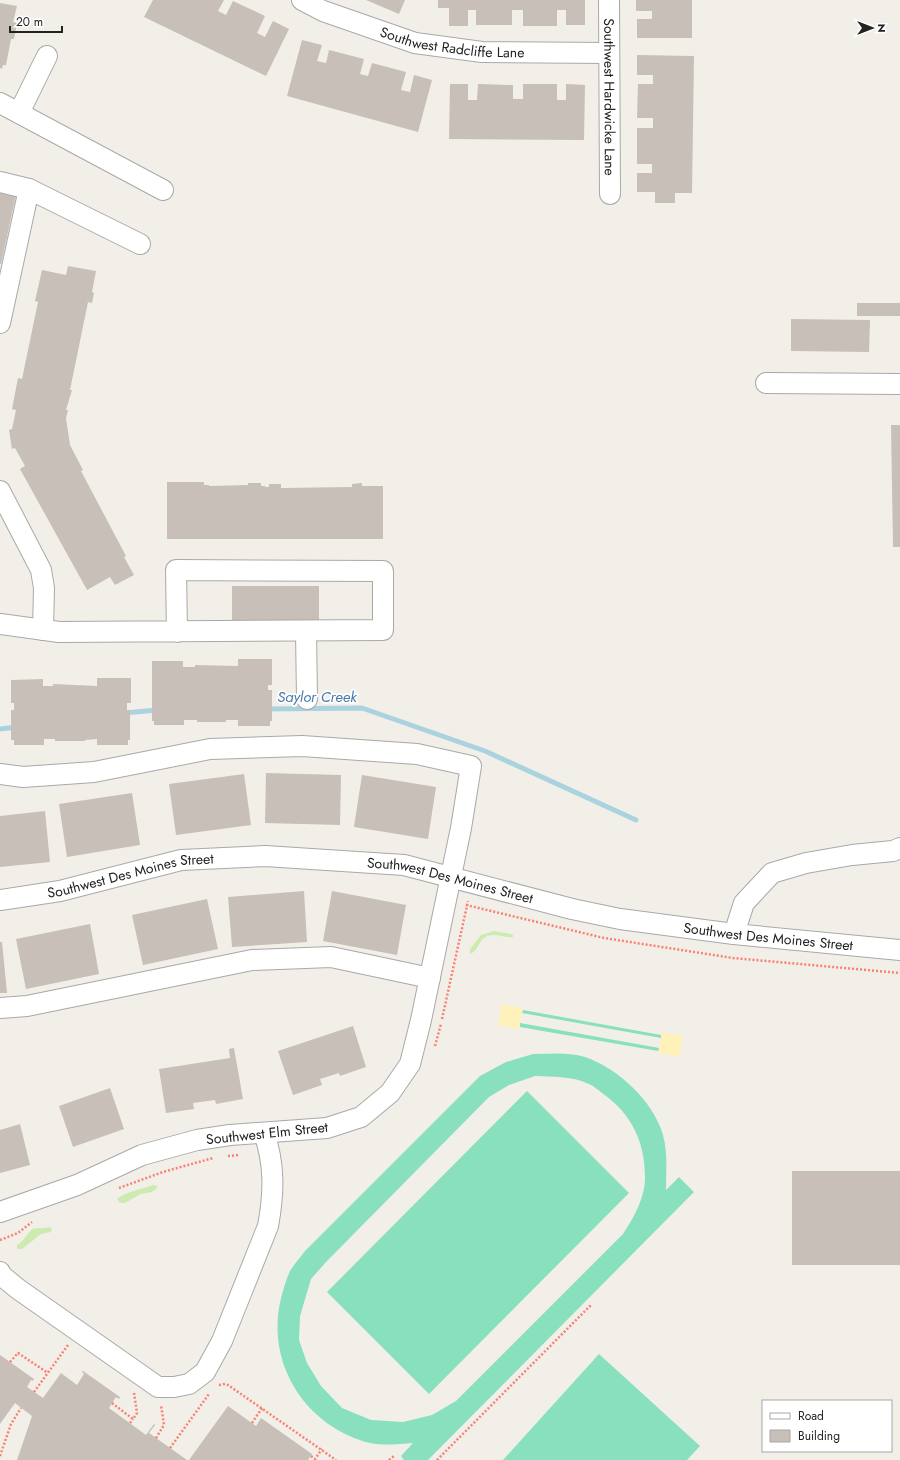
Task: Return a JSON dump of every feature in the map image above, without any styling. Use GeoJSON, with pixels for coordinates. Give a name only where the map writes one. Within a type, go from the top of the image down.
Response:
{"type":"FeatureCollection","features":[{"type":"Feature","properties":{"kind":"street","name":"Southwest Radcliffe Lane"},"geometry":{"type":"LineString","coordinates":[[302,0],[323,11],[415,44],[482,52],[610,53]]}},
{"type":"Feature","properties":{"kind":"street","name":"Southwest Hardwicke Lane"},"geometry":{"type":"LineString","coordinates":[[609,0],[610,194]]}},
{"type":"Feature","properties":{"kind":"street"},"geometry":{"type":"LineString","coordinates":[[19,113],[47,56]]}},
{"type":"Feature","properties":{"kind":"street"},"geometry":{"type":"LineString","coordinates":[[0,103],[163,190]]}},
{"type":"Feature","properties":{"kind":"street"},"geometry":{"type":"LineString","coordinates":[[0,182],[29,189],[140,244]]}},
{"type":"Feature","properties":{"kind":"street"},"geometry":{"type":"LineString","coordinates":[[0,323],[29,189]]}},
{"type":"Feature","properties":{"kind":"street"},"geometry":{"type":"LineString","coordinates":[[766,383],[900,384]]}},
{"type":"Feature","properties":{"kind":"street"},"geometry":{"type":"LineString","coordinates":[[0,491],[41,570],[44,588],[43,630]]}},
{"type":"Feature","properties":{"kind":"street"},"geometry":{"type":"LineString","coordinates":[[0,624],[59,632],[177,632],[384,630],[383,571],[176,570],[177,632]]}},
{"type":"Feature","properties":{"kind":"street"},"geometry":{"type":"LineString","coordinates":[[306,631],[307,699]]}},
{"type":"Feature","properties":{"kind":"street","name":"Southwest Elm Street"},"geometry":{"type":"LineString","coordinates":[[0,774],[23,777],[94,772],[210,749],[302,746],[417,754],[471,766],[461,828],[421,1020],[410,1064],[390,1093],[361,1117],[354,1120],[327,1128],[230,1135],[197,1140],[142,1156],[77,1185],[0,1212]]}},
{"type":"Feature","properties":{"kind":"street"},"geometry":{"type":"LineString","coordinates":[[734,934],[744,903],[772,874],[806,863],[852,855],[893,851],[900,848]]}},
{"type":"Feature","properties":{"kind":"street","name":"Southwest Des Moines Street"},"geometry":{"type":"LineString","coordinates":[[0,900],[60,891],[181,860],[265,856],[404,865],[451,876],[572,909],[620,919],[734,934],[900,950]]}},
{"type":"Feature","properties":{"kind":"street"},"geometry":{"type":"LineString","coordinates":[[0,1008],[27,1006],[252,960],[331,957],[430,978]]}},
{"type":"Feature","properties":{"kind":"street"},"geometry":{"type":"LineString","coordinates":[[0,1272],[1,1275],[18,1289],[158,1387],[174,1387],[189,1384],[205,1372],[222,1341],[268,1226],[272,1206],[274,1178],[270,1148],[264,1132]]}},
{"type":"Feature","properties":{"kind":"path"},"geometry":{"type":"LineString","coordinates":[[435,1047],[466,905],[473,883]]}},
{"type":"Feature","properties":{"kind":"path"},"geometry":{"type":"LineString","coordinates":[[225,1156],[240,1155]]}},
{"type":"Feature","properties":{"kind":"path"},"geometry":{"type":"LineString","coordinates":[[116,1189],[163,1172],[217,1157]]}},
{"type":"Feature","properties":{"kind":"path"},"geometry":{"type":"LineString","coordinates":[[0,1240],[18,1233],[35,1219]]}},
{"type":"Feature","properties":{"kind":"path"},"geometry":{"type":"LineString","coordinates":[[437,1460],[592,1304]]}},
{"type":"Feature","properties":{"kind":"path"},"geometry":{"type":"LineString","coordinates":[[34,1392],[70,1343]]}},
{"type":"Feature","properties":{"kind":"path"},"geometry":{"type":"LineString","coordinates":[[10,1362],[18,1352],[48,1373]]}},
{"type":"Feature","properties":{"kind":"path"},"geometry":{"type":"LineString","coordinates":[[216,1386],[221,1384],[228,1385],[336,1460]]}},
{"type":"Feature","properties":{"kind":"path"},"geometry":{"type":"LineString","coordinates":[[170,1448],[212,1390]]}},
{"type":"Feature","properties":{"kind":"path"},"geometry":{"type":"LineString","coordinates":[[130,1423],[137,1413],[134,1391]]}},
{"type":"Feature","properties":{"kind":"path"},"geometry":{"type":"LineString","coordinates":[[112,1404],[133,1419]]}},
{"type":"Feature","properties":{"kind":"path"},"geometry":{"type":"LineString","coordinates":[[0,1456],[11,1424],[21,1408]]}},
{"type":"Feature","properties":{"kind":"path"},"geometry":{"type":"LineString","coordinates":[[252,1423],[262,1408]]}},
{"type":"Feature","properties":{"kind":"path"},"geometry":{"type":"LineString","coordinates":[[311,1456],[315,1459],[322,1449]]}},
{"type":"Feature","properties":{"kind":"path"},"geometry":{"type":"LineString","coordinates":[[390,1460],[394,1456]]}},
{"type":"Feature","properties":{"kind":"green space"},"geometry":{"type":"Polygon","coordinates":[[[494,931],[511,934],[513,937],[493,935],[487,936],[482,940],[473,953],[470,954],[470,949],[481,935],[494,931]]]}},
{"type":"Feature","properties":{"kind":"green space"},"geometry":{"type":"Polygon","coordinates":[[[523,1010],[661,1035],[661,1038],[522,1013],[523,1010]]]}},
{"type":"Feature","properties":{"kind":"green space"},"geometry":{"type":"Polygon","coordinates":[[[520,1023],[659,1048],[658,1051],[520,1027],[520,1023]]]}},
{"type":"Feature","properties":{"kind":"green space"},"geometry":{"type":"Polygon","coordinates":[[[533,1054],[566,1054],[585,1057],[610,1069],[633,1088],[652,1110],[663,1135],[666,1149],[666,1190],[679,1177],[694,1192],[428,1460],[404,1460],[401,1456],[413,1443],[370,1443],[346,1434],[325,1422],[307,1405],[294,1386],[284,1364],[278,1341],[278,1316],[283,1291],[290,1271],[305,1251],[480,1076],[506,1062],[533,1054]],[[535,1076],[509,1085],[489,1097],[311,1279],[300,1316],[299,1340],[307,1363],[321,1386],[342,1408],[371,1420],[403,1422],[432,1415],[456,1401],[623,1234],[631,1222],[641,1201],[645,1178],[642,1152],[639,1141],[629,1120],[612,1101],[596,1088],[583,1081],[570,1078],[535,1076]]]}},
{"type":"Feature","properties":{"kind":"green space"},"geometry":{"type":"Polygon","coordinates":[[[527,1091],[629,1193],[429,1394],[327,1292],[527,1091]]]}},
{"type":"Feature","properties":{"kind":"green space"},"geometry":{"type":"Polygon","coordinates":[[[153,1185],[157,1186],[157,1188],[152,1192],[141,1194],[125,1203],[120,1203],[117,1199],[129,1193],[153,1185]]]}},
{"type":"Feature","properties":{"kind":"green space"},"geometry":{"type":"Polygon","coordinates":[[[49,1227],[52,1229],[51,1232],[41,1234],[22,1249],[17,1249],[17,1245],[31,1230],[35,1228],[49,1227]]]}},
{"type":"Feature","properties":{"kind":"green space"},"geometry":{"type":"Polygon","coordinates":[[[599,1354],[700,1446],[687,1460],[503,1460],[599,1354]]]}},
{"type":"Feature","properties":{"kind":"sand"},"geometry":{"type":"Polygon","coordinates":[[[502,1004],[523,1008],[519,1029],[498,1025],[502,1004]]]}},
{"type":"Feature","properties":{"kind":"sand"},"geometry":{"type":"Polygon","coordinates":[[[662,1032],[683,1036],[679,1057],[658,1053],[662,1032]]]}},
{"type":"Feature","properties":{"kind":"building"},"geometry":{"type":"Polygon","coordinates":[[[153,0],[224,0],[218,11],[226,15],[233,1],[265,16],[257,33],[265,37],[273,21],[289,29],[266,76],[144,17],[153,0]]]}},
{"type":"Feature","properties":{"kind":"building"},"geometry":{"type":"Polygon","coordinates":[[[366,0],[405,0],[399,14],[366,0]]]}},
{"type":"Feature","properties":{"kind":"building"},"geometry":{"type":"Polygon","coordinates":[[[438,0],[585,0],[585,25],[566,25],[566,10],[557,10],[557,26],[523,26],[523,10],[512,10],[512,25],[476,25],[476,10],[468,10],[468,26],[449,26],[449,8],[438,8],[438,0]]]}},
{"type":"Feature","properties":{"kind":"building"},"geometry":{"type":"Polygon","coordinates":[[[636,0],[692,0],[692,38],[637,38],[637,19],[652,19],[652,11],[636,11],[636,0]]]}},
{"type":"Feature","properties":{"kind":"building"},"geometry":{"type":"Polygon","coordinates":[[[0,3],[17,6],[13,22],[17,23],[14,39],[11,39],[6,65],[3,65],[2,69],[0,68],[0,3]]]}},
{"type":"Feature","properties":{"kind":"building"},"geometry":{"type":"Polygon","coordinates":[[[302,40],[322,45],[317,61],[326,63],[329,50],[364,59],[360,74],[368,76],[372,63],[406,72],[401,90],[410,92],[414,75],[432,80],[418,132],[287,96],[302,40]]]}},
{"type":"Feature","properties":{"kind":"building"},"geometry":{"type":"Polygon","coordinates":[[[637,55],[694,56],[692,193],[675,193],[675,203],[655,203],[655,192],[637,192],[637,173],[652,173],[652,164],[637,164],[637,128],[653,128],[653,118],[637,118],[638,84],[653,84],[653,75],[637,75],[637,55]]]}},
{"type":"Feature","properties":{"kind":"building"},"geometry":{"type":"Polygon","coordinates":[[[450,84],[468,84],[468,100],[477,100],[478,84],[513,85],[513,99],[523,99],[523,84],[557,84],[557,100],[566,100],[566,84],[585,85],[584,140],[449,139],[450,84]]]}},
{"type":"Feature","properties":{"kind":"building"},"geometry":{"type":"Polygon","coordinates":[[[0,192],[16,195],[1,264],[0,264],[0,192]]]}},
{"type":"Feature","properties":{"kind":"building"},"geometry":{"type":"Polygon","coordinates":[[[68,266],[96,271],[92,292],[94,293],[92,303],[88,302],[70,390],[72,390],[66,410],[68,410],[66,418],[70,445],[83,470],[81,471],[126,556],[124,557],[134,575],[115,585],[110,577],[87,590],[20,469],[25,466],[15,448],[12,449],[9,430],[12,429],[16,410],[12,409],[18,378],[22,379],[38,302],[35,301],[42,270],[66,275],[68,266]]]}},
{"type":"Feature","properties":{"kind":"building"},"geometry":{"type":"Polygon","coordinates":[[[857,303],[900,303],[900,316],[857,316],[857,303]]]}},
{"type":"Feature","properties":{"kind":"building"},"geometry":{"type":"Polygon","coordinates":[[[791,319],[870,320],[869,352],[791,351],[791,319]]]}},
{"type":"Feature","properties":{"kind":"building"},"geometry":{"type":"Polygon","coordinates":[[[891,425],[900,425],[900,547],[893,547],[891,425]]]}},
{"type":"Feature","properties":{"kind":"building"},"geometry":{"type":"Polygon","coordinates":[[[167,482],[204,482],[204,485],[209,486],[248,485],[248,483],[261,483],[261,486],[265,487],[269,487],[269,484],[281,484],[281,488],[352,487],[352,484],[362,483],[362,486],[383,486],[383,539],[167,539],[167,482]]]}},
{"type":"Feature","properties":{"kind":"building"},"geometry":{"type":"Polygon","coordinates":[[[232,586],[319,586],[319,623],[232,623],[232,586]]]}},
{"type":"Feature","properties":{"kind":"building"},"geometry":{"type":"Polygon","coordinates":[[[238,659],[272,659],[272,685],[268,685],[268,690],[272,690],[272,721],[270,721],[270,726],[238,726],[238,720],[226,720],[226,722],[197,722],[197,720],[184,720],[184,725],[154,725],[154,721],[152,721],[152,661],[183,661],[183,667],[195,667],[195,665],[238,666],[238,659]]]}},
{"type":"Feature","properties":{"kind":"building"},"geometry":{"type":"Polygon","coordinates":[[[97,678],[131,678],[131,703],[127,703],[127,710],[130,710],[130,740],[128,740],[128,745],[97,745],[97,739],[85,741],[55,741],[55,739],[44,739],[44,745],[14,745],[14,740],[11,740],[11,710],[14,710],[14,703],[11,703],[11,680],[43,679],[43,686],[53,686],[53,684],[97,686],[97,678]]]}},
{"type":"Feature","properties":{"kind":"building"},"geometry":{"type":"Polygon","coordinates":[[[266,773],[341,775],[340,825],[265,823],[266,773]]]}},
{"type":"Feature","properties":{"kind":"building"},"geometry":{"type":"Polygon","coordinates":[[[244,774],[251,825],[176,835],[169,784],[244,774]]]}},
{"type":"Feature","properties":{"kind":"building"},"geometry":{"type":"Polygon","coordinates":[[[362,775],[436,787],[428,839],[354,827],[362,775]]]}},
{"type":"Feature","properties":{"kind":"building"},"geometry":{"type":"Polygon","coordinates":[[[132,793],[140,845],[67,857],[59,804],[132,793]]]}},
{"type":"Feature","properties":{"kind":"building"},"geometry":{"type":"Polygon","coordinates":[[[45,811],[50,862],[0,867],[0,816],[45,811]]]}},
{"type":"Feature","properties":{"kind":"building"},"geometry":{"type":"Polygon","coordinates":[[[304,891],[307,942],[232,947],[228,897],[304,891]]]}},
{"type":"Feature","properties":{"kind":"building"},"geometry":{"type":"Polygon","coordinates":[[[332,891],[406,905],[397,955],[323,941],[332,891]]]}},
{"type":"Feature","properties":{"kind":"building"},"geometry":{"type":"Polygon","coordinates":[[[207,899],[218,949],[143,965],[132,915],[207,899]]]}},
{"type":"Feature","properties":{"kind":"building"},"geometry":{"type":"Polygon","coordinates":[[[90,924],[99,974],[26,989],[16,939],[90,924]]]}},
{"type":"Feature","properties":{"kind":"building"},"geometry":{"type":"Polygon","coordinates":[[[0,942],[2,942],[7,993],[0,993],[0,942]]]}},
{"type":"Feature","properties":{"kind":"building"},"geometry":{"type":"Polygon","coordinates":[[[353,1026],[366,1067],[340,1076],[339,1073],[320,1079],[322,1085],[293,1095],[278,1051],[353,1026]]]}},
{"type":"Feature","properties":{"kind":"building"},"geometry":{"type":"Polygon","coordinates":[[[234,1048],[243,1099],[216,1104],[215,1100],[193,1103],[194,1109],[166,1113],[159,1069],[230,1058],[229,1049],[234,1048]]]}},
{"type":"Feature","properties":{"kind":"building"},"geometry":{"type":"Polygon","coordinates":[[[110,1088],[124,1129],[73,1147],[59,1106],[110,1088]]]}},
{"type":"Feature","properties":{"kind":"building"},"geometry":{"type":"Polygon","coordinates":[[[20,1124],[30,1165],[0,1173],[0,1130],[20,1124]]]}},
{"type":"Feature","properties":{"kind":"building"},"geometry":{"type":"Polygon","coordinates":[[[792,1171],[900,1171],[900,1265],[792,1265],[792,1171]]]}},
{"type":"Feature","properties":{"kind":"building"},"geometry":{"type":"Polygon","coordinates":[[[0,1355],[34,1379],[33,1381],[31,1380],[27,1387],[43,1398],[61,1373],[77,1385],[84,1374],[82,1372],[83,1371],[120,1397],[119,1399],[116,1397],[109,1408],[146,1435],[154,1424],[155,1425],[149,1433],[187,1460],[17,1460],[32,1416],[15,1403],[0,1424],[0,1355]]]}},
{"type":"Feature","properties":{"kind":"building"},"geometry":{"type":"Polygon","coordinates":[[[228,1406],[256,1426],[261,1418],[312,1454],[308,1460],[189,1460],[228,1406]]]}},
{"type":"Feature","properties":{"kind":"waterway","name":"Saylor Creek"},"geometry":{"type":"LineString","coordinates":[[266,709],[362,708],[485,751],[636,820]]}},
{"type":"Feature","properties":{"kind":"waterway","name":"Saylor Creek"},"geometry":{"type":"LineString","coordinates":[[124,713],[158,710]]}},
{"type":"Feature","properties":{"kind":"waterway","name":"Saylor Creek"},"geometry":{"type":"LineString","coordinates":[[0,729],[17,727]]}}]}
